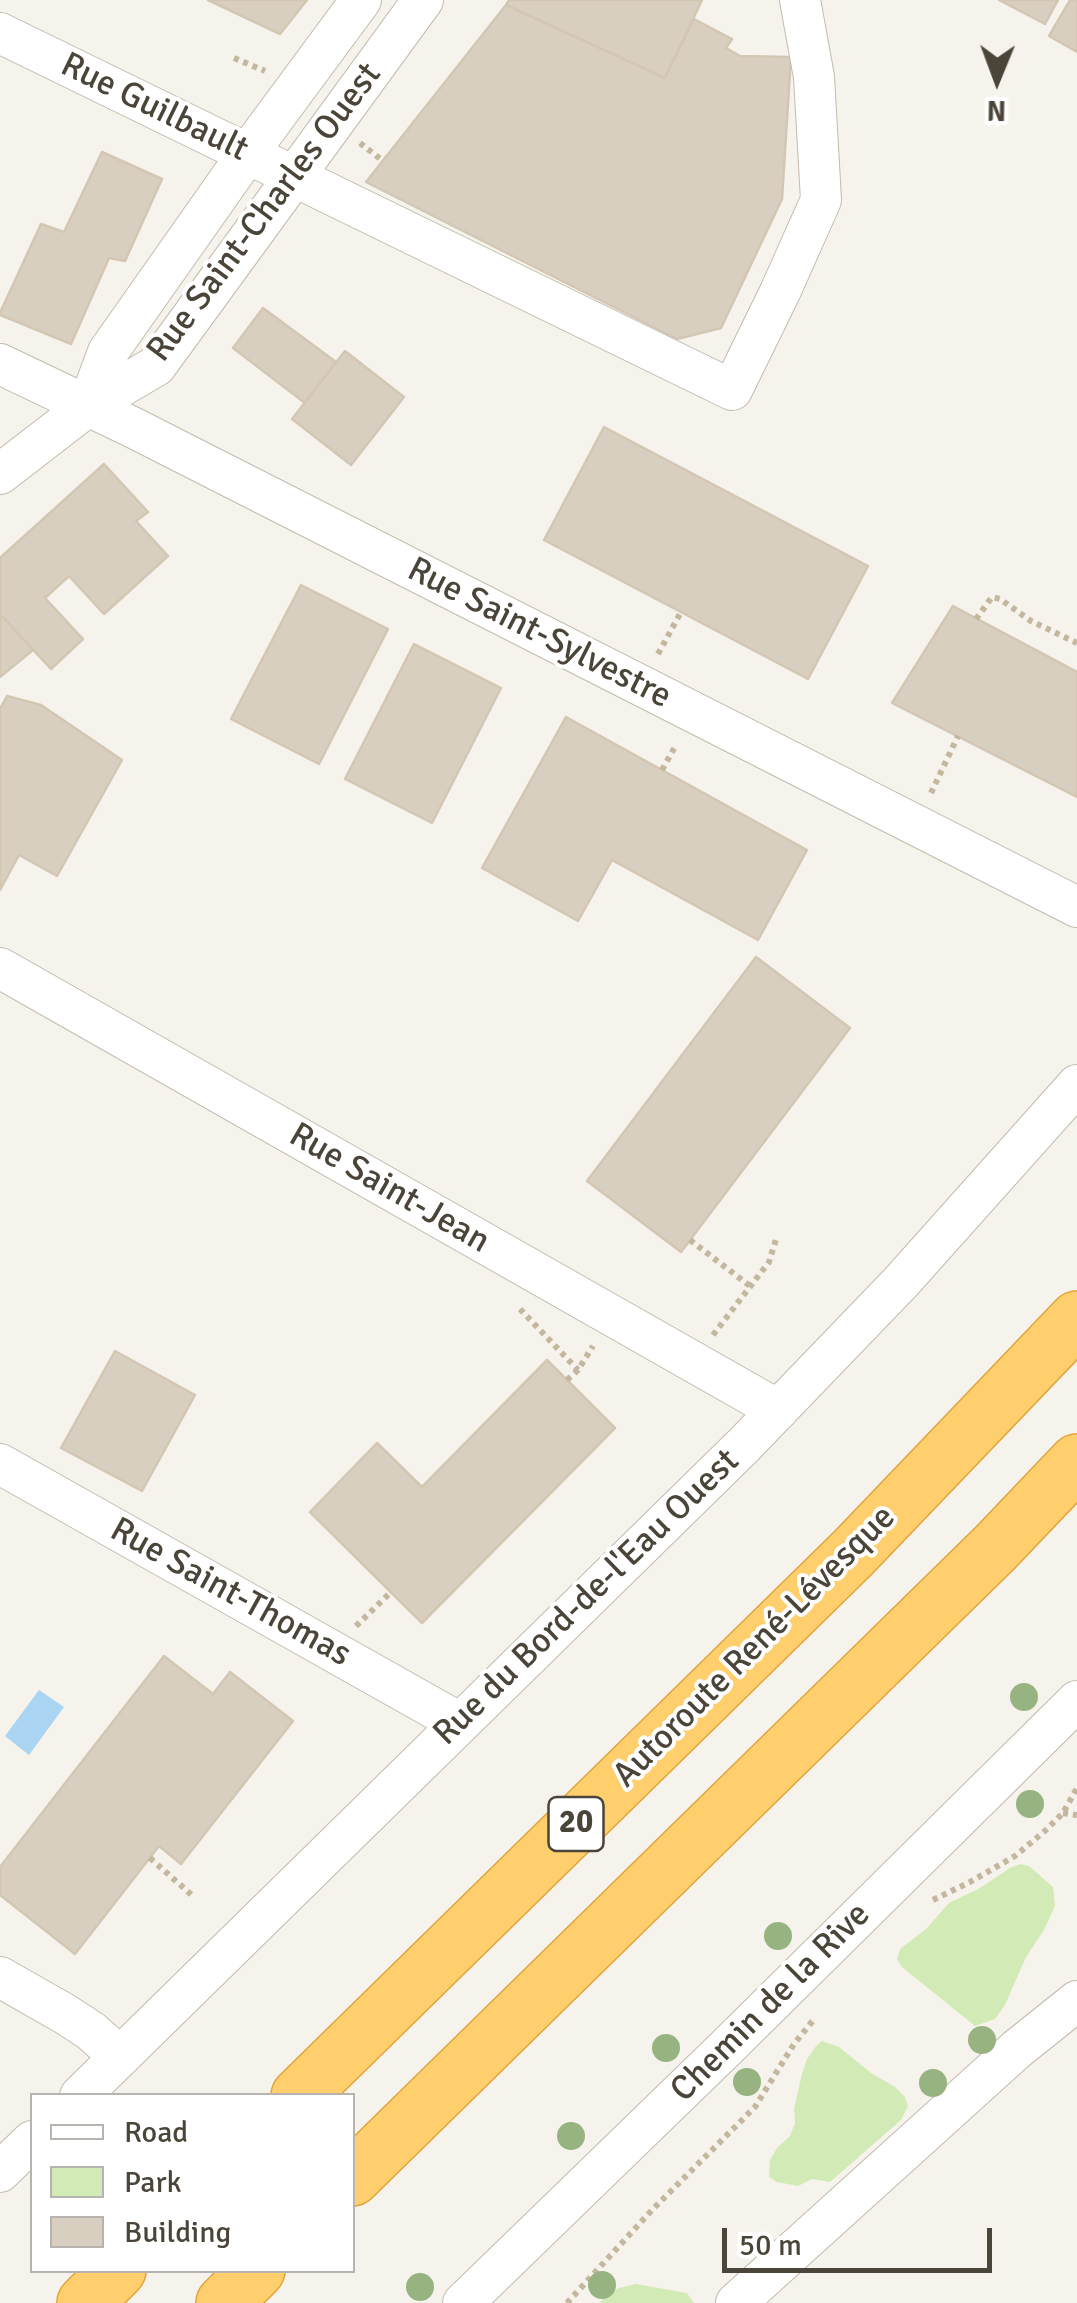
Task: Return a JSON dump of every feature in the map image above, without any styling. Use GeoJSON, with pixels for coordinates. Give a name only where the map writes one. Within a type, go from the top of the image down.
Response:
{"type":"FeatureCollection","features":[{"type":"Feature","properties":{"kind":"highway","name":"Autoroute René-Lévesque"},"geometry":{"type":"LineString","coordinates":[[301,2093],[852,1553],[1077,1319]]}},
{"type":"Feature","properties":{"kind":"highway"},"geometry":{"type":"LineString","coordinates":[[355,2175],[996,1547],[1077,1462]]}},
{"type":"Feature","properties":{"kind":"highway"},"geometry":{"type":"LineString","coordinates":[[85,2303],[115,2273]]}},
{"type":"Feature","properties":{"kind":"highway"},"geometry":{"type":"LineString","coordinates":[[224,2303],[254,2273]]}},
{"type":"Feature","properties":{"kind":"street","name":"Rue Saint-Charles Ouest"},"geometry":{"type":"LineString","coordinates":[[88,406],[108,352],[361,0]]}},
{"type":"Feature","properties":{"kind":"street","name":"Rue Saint-Charles Ouest"},"geometry":{"type":"LineString","coordinates":[[0,474],[88,406],[156,366],[302,180],[423,0]]}},
{"type":"Feature","properties":{"kind":"street","name":"Rue Guilbault"},"geometry":{"type":"LineString","coordinates":[[0,32],[732,390],[821,200],[814,78],[800,0]]}},
{"type":"Feature","properties":{"kind":"street","name":"Rue Saint-Sylvestre"},"geometry":{"type":"LineString","coordinates":[[0,364],[1077,908]]}},
{"type":"Feature","properties":{"kind":"street","name":"Rue Saint-Jean"},"geometry":{"type":"LineString","coordinates":[[0,968],[778,1410]]}},
{"type":"Feature","properties":{"kind":"street","name":"Rue du Bord-de-l'Eau Ouest"},"geometry":{"type":"LineString","coordinates":[[83,2093],[778,1410],[901,1282],[1077,1085]]}},
{"type":"Feature","properties":{"kind":"street","name":"Rue Saint-Thomas"},"geometry":{"type":"LineString","coordinates":[[0,1464],[460,1723]]}},
{"type":"Feature","properties":{"kind":"street","name":"Chemin de la Rive"},"geometry":{"type":"LineString","coordinates":[[463,2303],[1077,1700]]}},
{"type":"Feature","properties":{"kind":"street"},"geometry":{"type":"LineString","coordinates":[[0,1978],[65,2014],[119,2056]]}},
{"type":"Feature","properties":{"kind":"street"},"geometry":{"type":"LineString","coordinates":[[736,2303],[1016,2049],[1077,2001]]}},
{"type":"Feature","properties":{"kind":"street"},"geometry":{"type":"LineString","coordinates":[[0,2172],[30,2143]]}},
{"type":"Feature","properties":{"kind":"path"},"geometry":{"type":"LineString","coordinates":[[352,137],[383,162]]}},
{"type":"Feature","properties":{"kind":"path"},"geometry":{"type":"LineString","coordinates":[[976,618],[992,597],[1000,598],[1031,621],[1077,644]]}},
{"type":"Feature","properties":{"kind":"path"},"geometry":{"type":"LineString","coordinates":[[916,826],[958,736]]}},
{"type":"Feature","properties":{"kind":"path"},"geometry":{"type":"LineString","coordinates":[[693,1362],[769,1262],[777,1236]]}},
{"type":"Feature","properties":{"kind":"path"},"geometry":{"type":"LineString","coordinates":[[690,1240],[750,1286]]}},
{"type":"Feature","properties":{"kind":"path"},"geometry":{"type":"LineString","coordinates":[[519,1308],[578,1370]]}},
{"type":"Feature","properties":{"kind":"path","name":"Chemin de la Rive"},"geometry":{"type":"LineString","coordinates":[[921,1906],[1015,1856],[1062,1813],[1077,1788]]}},
{"type":"Feature","properties":{"kind":"path"},"geometry":{"type":"LineString","coordinates":[[1062,1813],[1077,1815]]}},
{"type":"Feature","properties":{"kind":"path"},"geometry":{"type":"LineString","coordinates":[[150,1858],[194,1897]]}},
{"type":"Feature","properties":{"kind":"path","name":"Chemin de la Rive"},"geometry":{"type":"LineString","coordinates":[[567,2303],[652,2210],[755,2107],[794,2044],[822,2011]]}},
{"type":"Feature","properties":{"kind":"green space"},"geometry":{"type":"Polygon","coordinates":[[[1020,1864],[1029,1866],[1053,1887],[1055,1906],[1005,2005],[995,2019],[975,2026],[897,1959],[900,1949],[926,1929],[949,1903],[1020,1864]]]}},
{"type":"Feature","properties":{"kind":"green space"},"geometry":{"type":"Polygon","coordinates":[[[822,2041],[839,2047],[895,2087],[908,2106],[901,2120],[830,2182],[812,2179],[798,2186],[777,2182],[769,2177],[770,2160],[790,2136],[807,2059],[822,2041]]]}},
{"type":"Feature","properties":{"kind":"green space"},"geometry":{"type":"Polygon","coordinates":[[[636,2284],[687,2293],[694,2303],[600,2303],[619,2288],[636,2284]]]}},
{"type":"Feature","properties":{"kind":"water"},"geometry":{"type":"Polygon","coordinates":[[[39,1690],[64,1707],[29,1755],[5,1736],[39,1690]]]}},
{"type":"Feature","properties":{"kind":"building"},"geometry":{"type":"Polygon","coordinates":[[[208,0],[307,0],[280,34],[208,0]]]}},
{"type":"Feature","properties":{"kind":"building"},"geometry":{"type":"Polygon","coordinates":[[[509,0],[702,0],[665,78],[506,5],[509,0]]]}},
{"type":"Feature","properties":{"kind":"building"},"geometry":{"type":"Polygon","coordinates":[[[999,0],[1058,0],[1045,24],[999,0]]]}},
{"type":"Feature","properties":{"kind":"building"},"geometry":{"type":"Polygon","coordinates":[[[1070,0],[1077,0],[1077,52],[1049,36],[1070,0]]]}},
{"type":"Feature","properties":{"kind":"building"},"geometry":{"type":"Polygon","coordinates":[[[506,5],[665,78],[694,19],[732,39],[726,48],[740,56],[791,57],[782,199],[721,328],[677,339],[366,182],[506,5]]]}},
{"type":"Feature","properties":{"kind":"building"},"geometry":{"type":"Polygon","coordinates":[[[102,152],[162,179],[125,261],[109,258],[71,344],[0,313],[41,224],[64,232],[102,152]]]}},
{"type":"Feature","properties":{"kind":"building"},"geometry":{"type":"Polygon","coordinates":[[[263,308],[336,362],[305,403],[233,348],[263,308]]]}},
{"type":"Feature","properties":{"kind":"building"},"geometry":{"type":"Polygon","coordinates":[[[345,351],[404,397],[351,465],[292,419],[345,351]]]}},
{"type":"Feature","properties":{"kind":"building"},"geometry":{"type":"Polygon","coordinates":[[[604,427],[868,566],[808,679],[544,540],[604,427]]]}},
{"type":"Feature","properties":{"kind":"building"},"geometry":{"type":"Polygon","coordinates":[[[104,464],[148,512],[136,521],[168,556],[104,614],[69,576],[45,598],[83,639],[51,669],[0,614],[0,558],[104,464]]]}},
{"type":"Feature","properties":{"kind":"building"},"geometry":{"type":"Polygon","coordinates":[[[301,585],[388,629],[319,764],[231,719],[301,585]]]}},
{"type":"Feature","properties":{"kind":"building"},"geometry":{"type":"Polygon","coordinates":[[[953,606],[1077,672],[1077,797],[892,703],[953,606]]]}},
{"type":"Feature","properties":{"kind":"building"},"geometry":{"type":"Polygon","coordinates":[[[0,614],[33,650],[0,677],[0,614]]]}},
{"type":"Feature","properties":{"kind":"building"},"geometry":{"type":"Polygon","coordinates":[[[414,644],[501,688],[432,823],[345,779],[414,644]]]}},
{"type":"Feature","properties":{"kind":"building"},"geometry":{"type":"Polygon","coordinates":[[[7,696],[41,705],[122,760],[57,876],[19,855],[0,890],[0,709],[7,696]]]}},
{"type":"Feature","properties":{"kind":"building"},"geometry":{"type":"Polygon","coordinates":[[[566,717],[807,850],[758,940],[612,860],[578,921],[482,868],[566,717]]]}},
{"type":"Feature","properties":{"kind":"building"},"geometry":{"type":"Polygon","coordinates":[[[756,957],[850,1028],[681,1252],[587,1181],[756,957]]]}},
{"type":"Feature","properties":{"kind":"building"},"geometry":{"type":"Polygon","coordinates":[[[115,1351],[195,1395],[142,1491],[61,1448],[115,1351]]]}},
{"type":"Feature","properties":{"kind":"building"},"geometry":{"type":"Polygon","coordinates":[[[547,1360],[615,1428],[422,1623],[310,1512],[377,1443],[422,1487],[547,1360]]]}},
{"type":"Feature","properties":{"kind":"building"},"geometry":{"type":"Polygon","coordinates":[[[164,1656],[213,1694],[230,1672],[293,1721],[181,1864],[159,1846],[75,1954],[0,1895],[0,1867],[164,1656]]]}}]}
